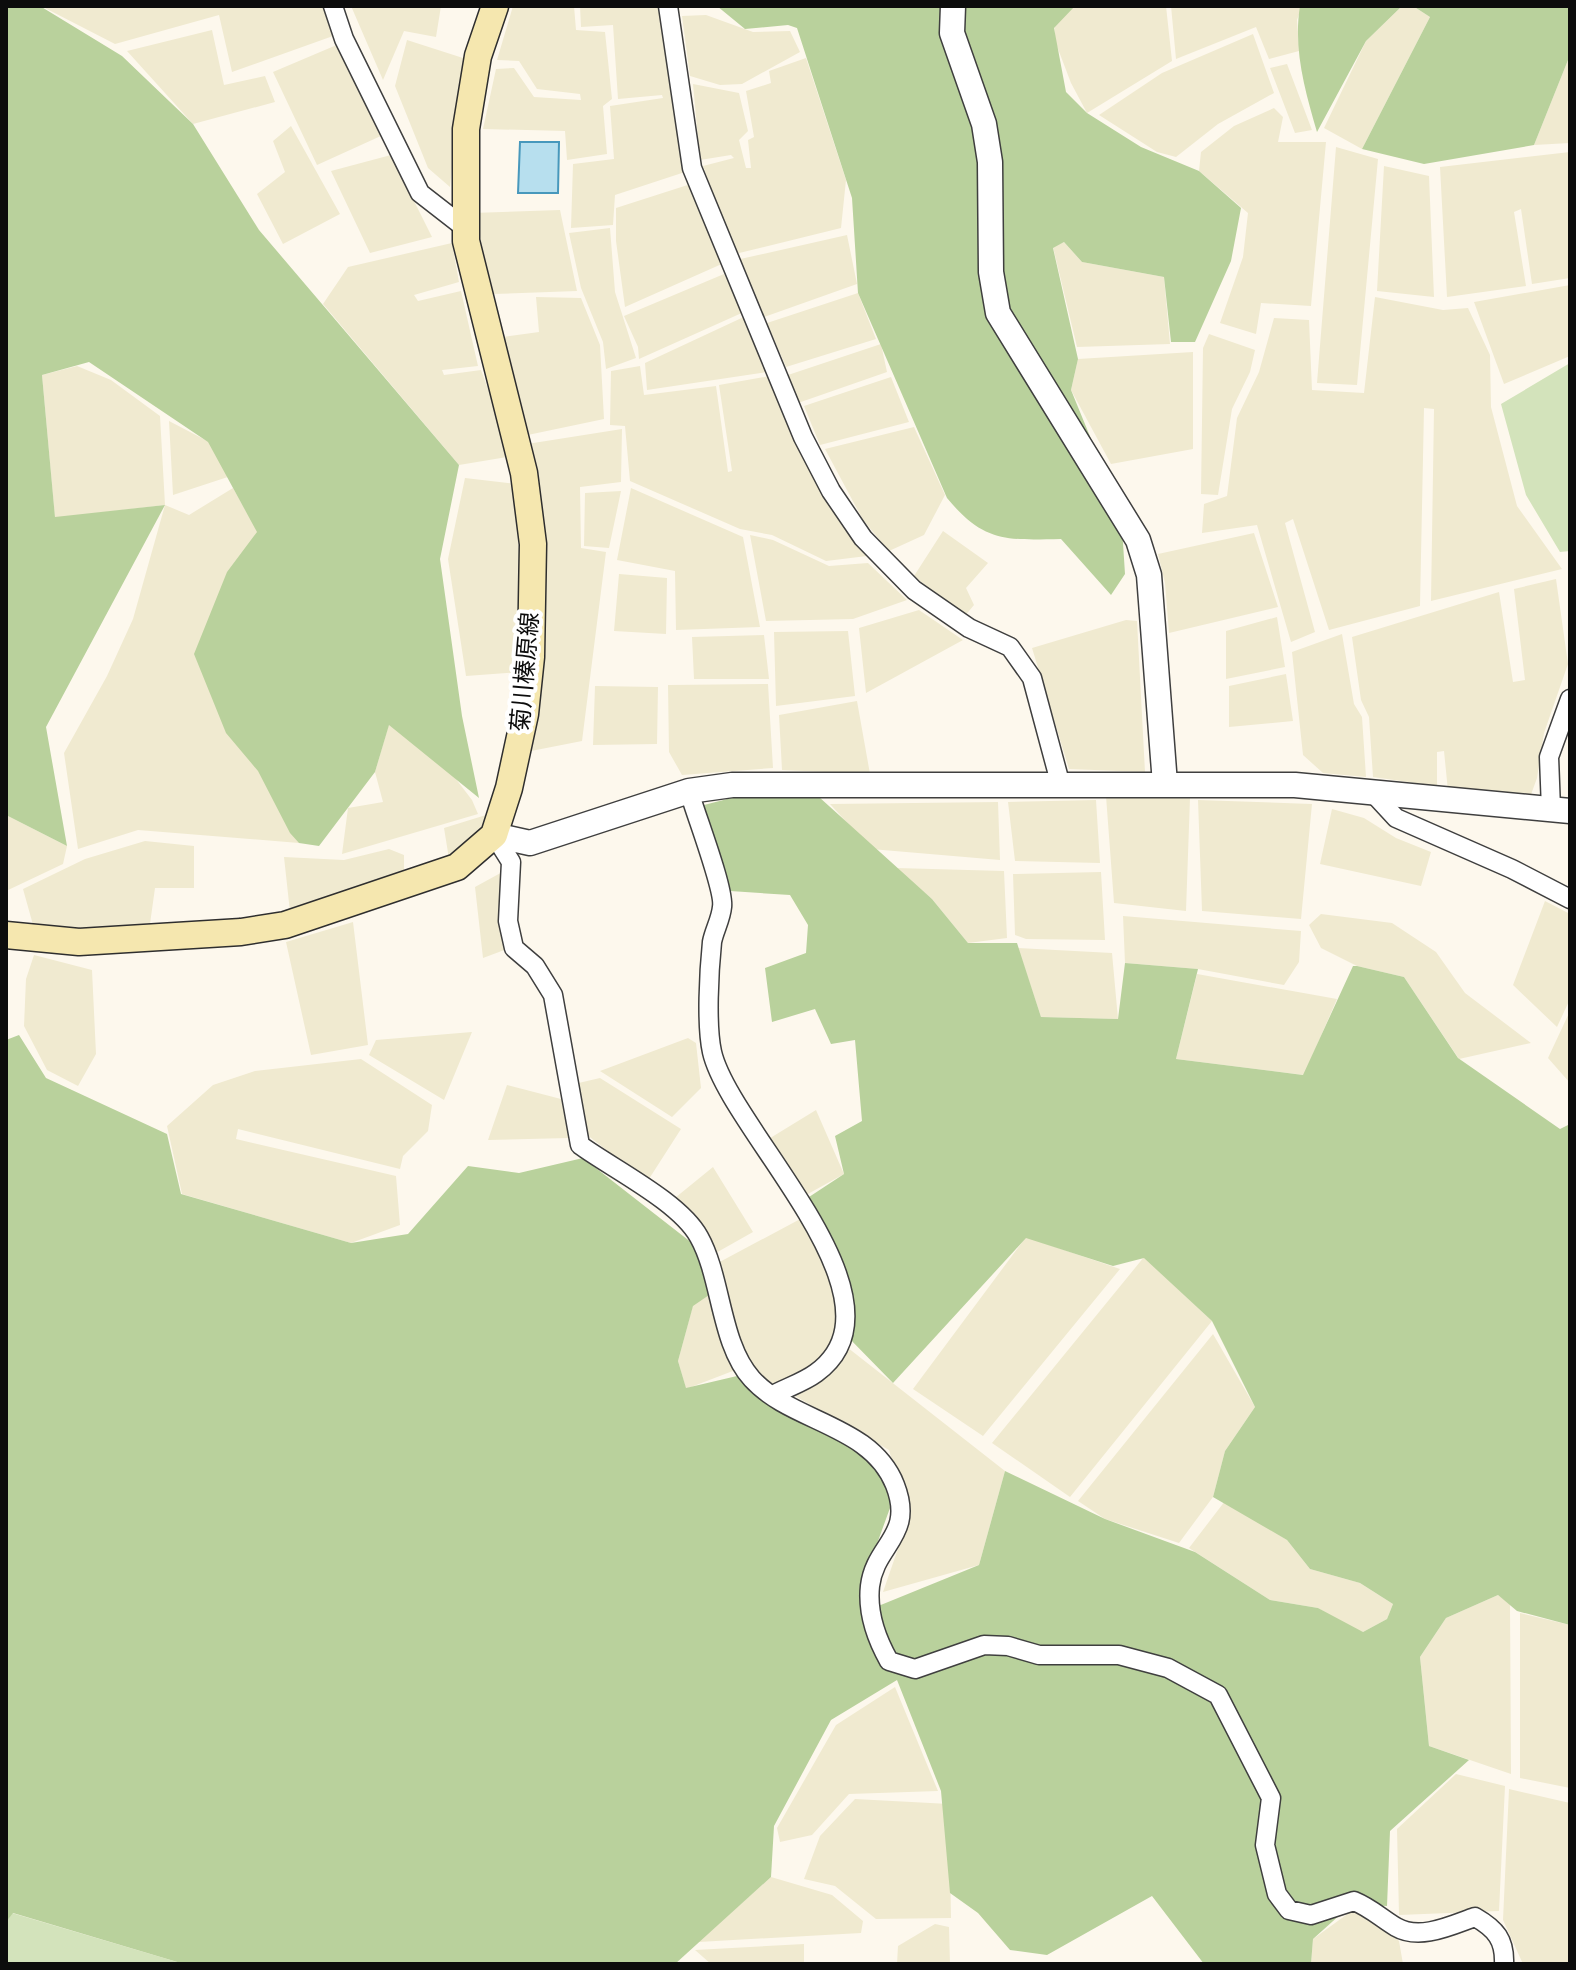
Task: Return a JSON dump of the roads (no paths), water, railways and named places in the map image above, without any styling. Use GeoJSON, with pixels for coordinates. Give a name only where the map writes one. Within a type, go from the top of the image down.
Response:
{"type":"FeatureCollection","features":[{"type":"Feature","properties":{"kind":"main road","name":"菊川榛原線"},"geometry":{"type":"LineString","coordinates":[[494,835],[509,788],[525,714],[531,657],[533,544],[524,473],[500,367],[470,264],[465,228],[466,129],[478,56],[495,6]]}},
{"type":"Feature","properties":{"kind":"main road"},"geometry":{"type":"LineString","coordinates":[[6,935],[79,942],[241,932],[285,925],[457,867],[494,835]]}},
{"type":"Feature","properties":{"kind":"street"},"geometry":{"type":"LineString","coordinates":[[333,6],[344,39],[420,193],[465,228]]}},
{"type":"Feature","properties":{"kind":"street"},"geometry":{"type":"LineString","coordinates":[[668,6],[692,168],[803,437],[831,491],[863,538],[893,569],[914,590],[969,628],[1010,647],[1032,678],[1061,786]]}},
{"type":"Feature","properties":{"kind":"street"},"geometry":{"type":"LineString","coordinates":[[953,6],[952,33],[984,124],[990,162],[991,272],[998,313],[1138,540],[1149,575],[1165,784]]}},
{"type":"Feature","properties":{"kind":"street"},"geometry":{"type":"LineString","coordinates":[[494,835],[530,843],[689,791],[732,785],[1295,785],[1475,805],[1560,810],[1549,757],[1570,699]]}},
{"type":"Feature","properties":{"kind":"street"},"geometry":{"type":"LineString","coordinates":[[689,791],[723,905],[712,941],[711,1049],[720,1077],[801,1202],[846,1295],[843,1333],[832,1357],[816,1373],[773,1395]]}},
{"type":"Feature","properties":{"kind":"street"},"geometry":{"type":"LineString","coordinates":[[1372,792],[1396,818],[1512,869],[1570,899]]}},
{"type":"Feature","properties":{"kind":"street"},"geometry":{"type":"LineString","coordinates":[[494,835],[511,862],[508,921],[514,948],[535,966],[553,995],[580,1145],[664,1201],[699,1236],[741,1361],[753,1381],[870,1449],[894,1482],[903,1510],[895,1539],[876,1567],[870,1586],[874,1633],[889,1661],[915,1669],[984,1645],[1008,1646],[1039,1655],[1119,1655],[1168,1668],[1218,1695],[1233,1718],[1271,1798],[1265,1845],[1277,1894],[1289,1910],[1311,1915],[1354,1901],[1375,1909],[1398,1929],[1428,1933],[1475,1917],[1493,1927],[1505,1947],[1504,1964]]}},
{"type":"Feature","properties":{"kind":"water"},"geometry":{"type":"Polygon","coordinates":[[[520,142],[559,142],[558,193],[518,193],[520,142]]]}}]}
